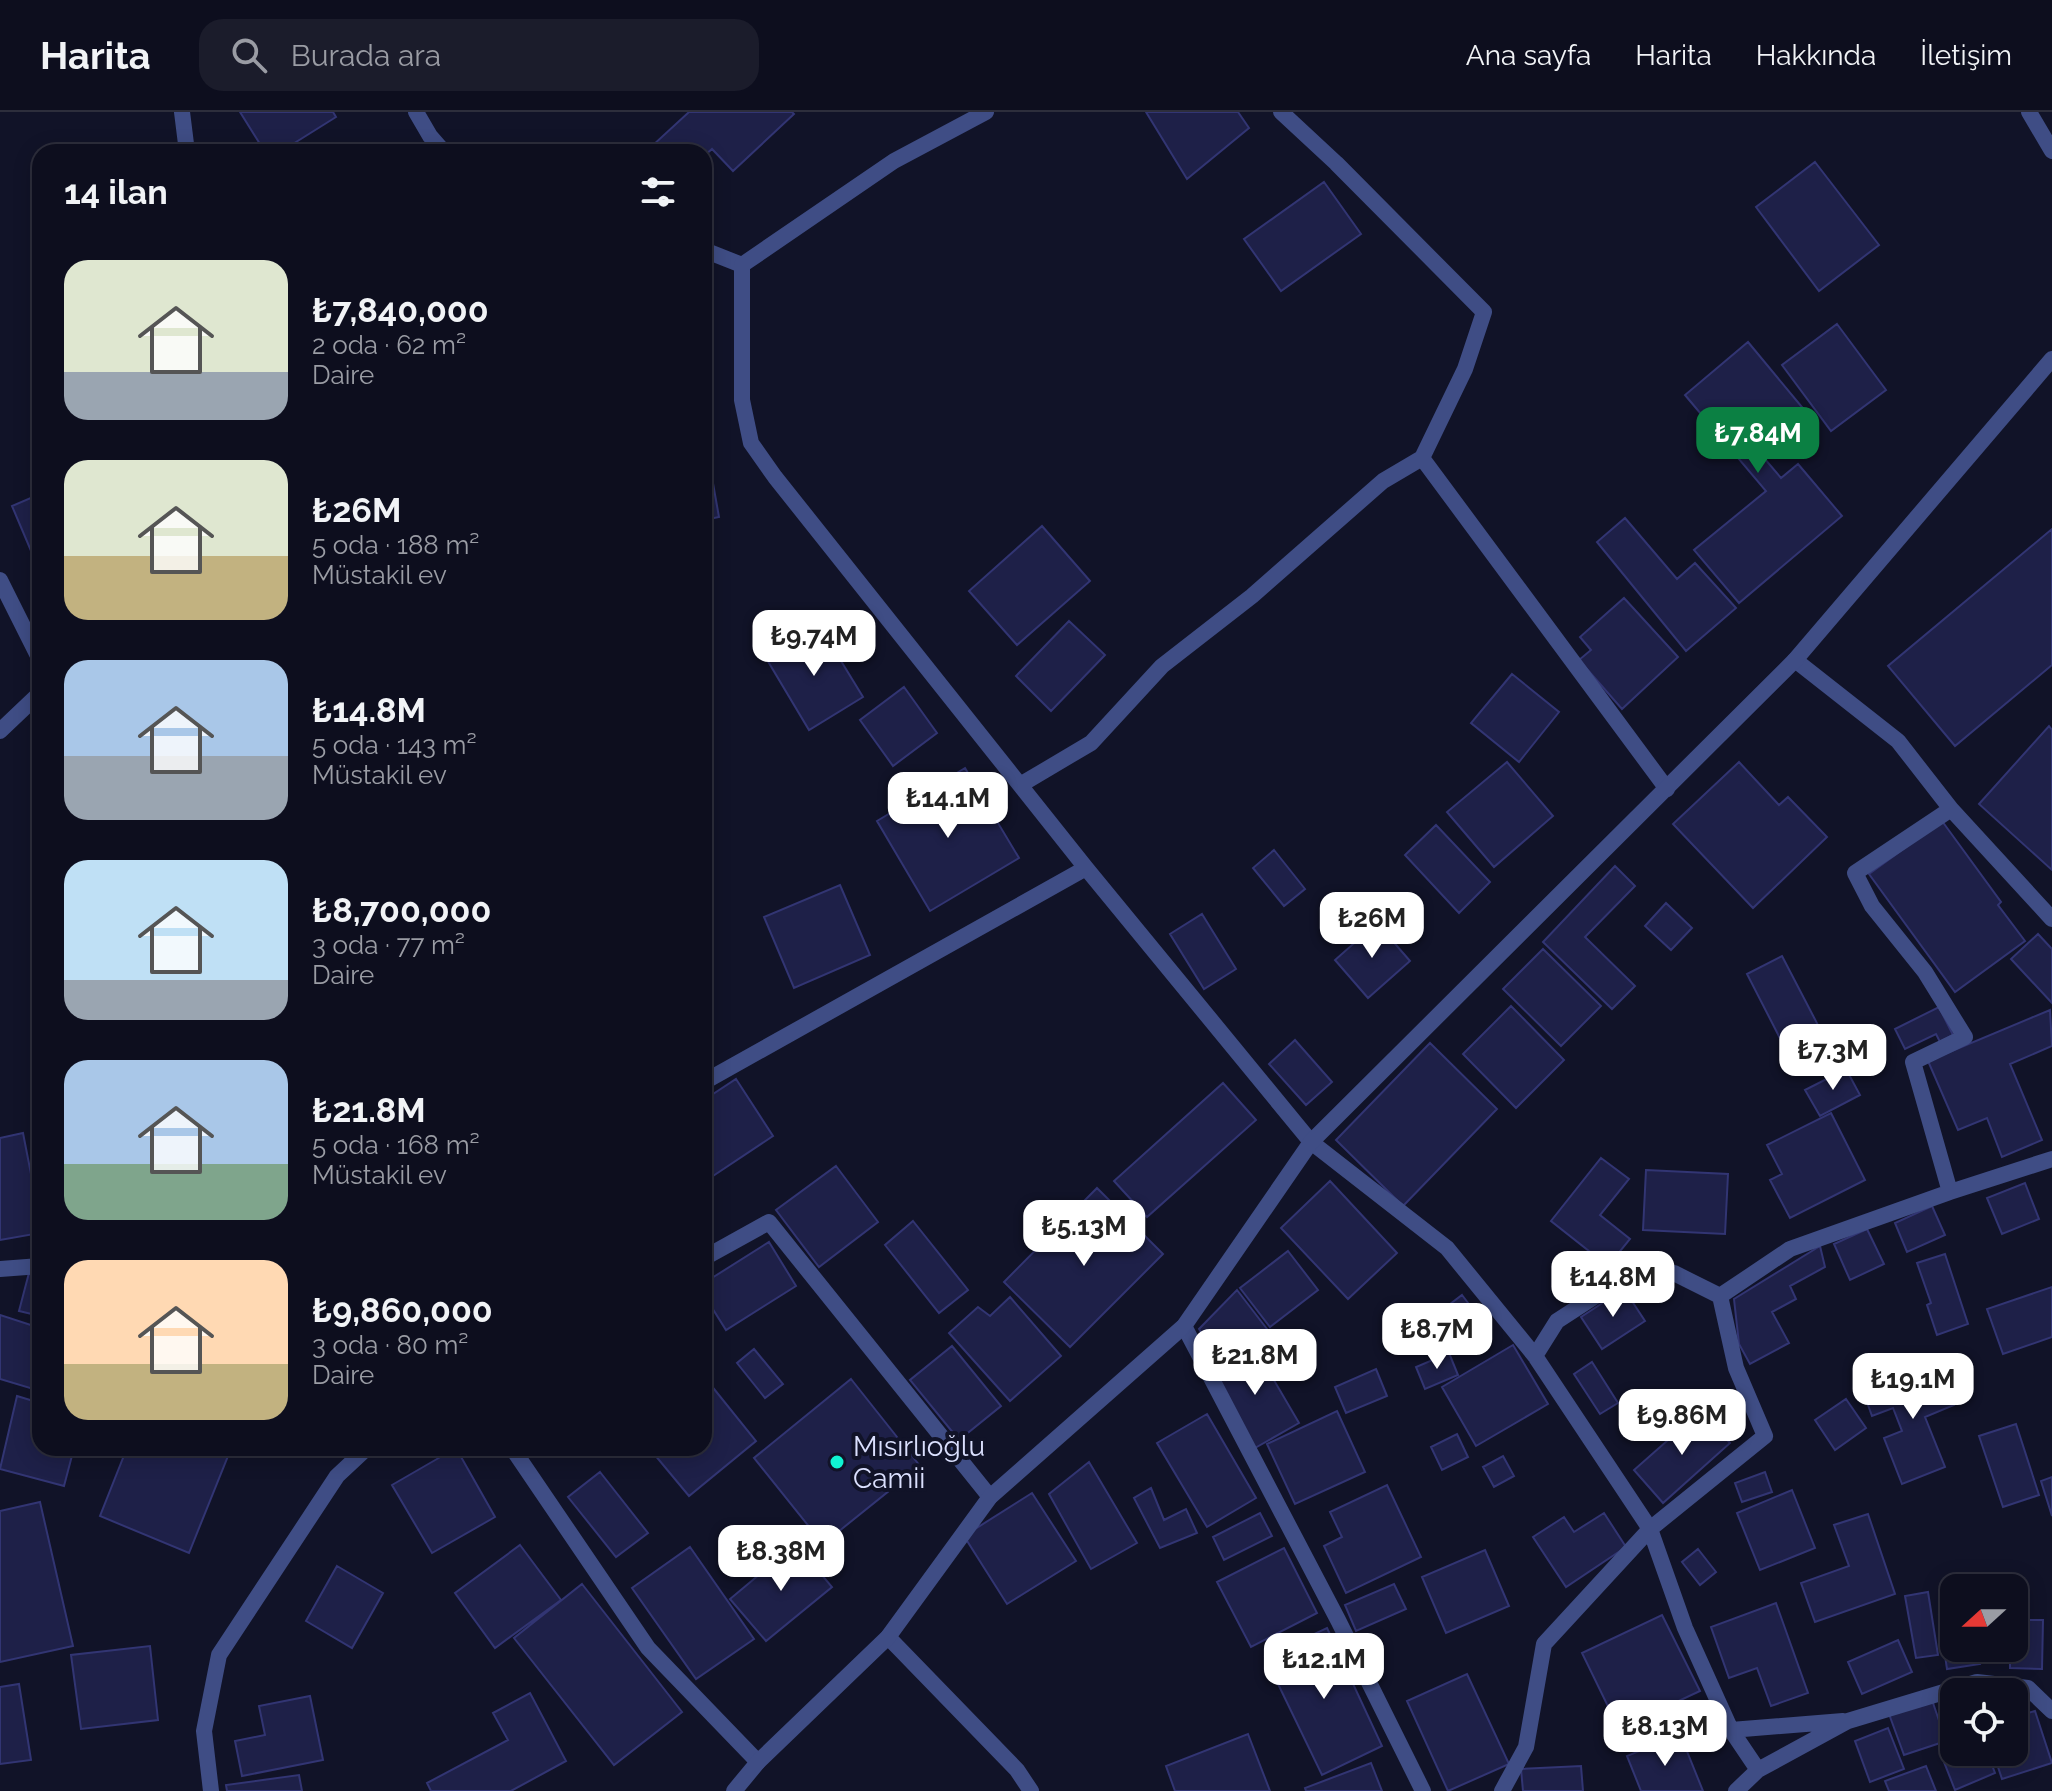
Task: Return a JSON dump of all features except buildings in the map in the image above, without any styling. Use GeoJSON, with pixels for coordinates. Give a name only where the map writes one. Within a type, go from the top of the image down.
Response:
{"type":"FeatureCollection","features":[{"type":"Feature","properties":{"kind":"street"},"geometry":{"type":"LineString","coordinates":[[182,112],[186,144]]}},
{"type":"Feature","properties":{"kind":"street"},"geometry":{"type":"LineString","coordinates":[[416,112],[437,144]]}},
{"type":"Feature","properties":{"kind":"street"},"geometry":{"type":"LineString","coordinates":[[742,265],[894,161],[986,112]]}},
{"type":"Feature","properties":{"kind":"street"},"geometry":{"type":"LineString","coordinates":[[1020,785],[1091,743],[1162,666],[1252,596],[1383,481],[1422,458],[1465,369],[1484,312],[1281,112]]}},
{"type":"Feature","properties":{"kind":"street"},"geometry":{"type":"LineString","coordinates":[[2029,112],[2052,151]]}},
{"type":"Feature","properties":{"kind":"street"},"geometry":{"type":"LineString","coordinates":[[712,253],[742,265]]}},
{"type":"Feature","properties":{"kind":"street"},"geometry":{"type":"LineString","coordinates":[[742,265],[742,400],[751,443],[1086,868],[1311,1142],[1447,1248],[1535,1356],[1650,1529],[1685,1628],[1731,1730],[1758,1770]]}},
{"type":"Feature","properties":{"kind":"street"},"geometry":{"type":"LineString","coordinates":[[734,1791],[758,1762],[888,1637],[990,1497],[1184,1326],[1311,1142],[1795,660],[2052,359]]}},
{"type":"Feature","properties":{"kind":"street"},"geometry":{"type":"LineString","coordinates":[[1422,458],[1667,789]]}},
{"type":"Feature","properties":{"kind":"street"},"geometry":{"type":"LineString","coordinates":[[0,580],[32,644]]}},
{"type":"Feature","properties":{"kind":"street"},"geometry":{"type":"LineString","coordinates":[[1795,660],[1898,741],[1951,809],[2052,919]]}},
{"type":"Feature","properties":{"kind":"street"},"geometry":{"type":"LineString","coordinates":[[0,731],[32,701]]}},
{"type":"Feature","properties":{"kind":"street"},"geometry":{"type":"LineString","coordinates":[[1950,1192],[1913,1062],[1965,1037],[1925,972],[1872,906],[1855,873],[1951,809]]}},
{"type":"Feature","properties":{"kind":"street"},"geometry":{"type":"LineString","coordinates":[[712,1078],[1086,868]]}},
{"type":"Feature","properties":{"kind":"street"},"geometry":{"type":"LineString","coordinates":[[1720,1296],[1790,1249],[2052,1159]]}},
{"type":"Feature","properties":{"kind":"street"},"geometry":{"type":"LineString","coordinates":[[712,1254],[769,1222],[990,1497]]}},
{"type":"Feature","properties":{"kind":"street"},"geometry":{"type":"LineString","coordinates":[[0,1269],[32,1267]]}},
{"type":"Feature","properties":{"kind":"street"},"geometry":{"type":"LineString","coordinates":[[1535,1356],[1557,1321],[1594,1297],[1634,1279],[1674,1273],[1720,1296]]}},
{"type":"Feature","properties":{"kind":"street"},"geometry":{"type":"LineString","coordinates":[[1502,1791],[1526,1747],[1544,1644],[1650,1529],[1765,1436],[1736,1368],[1720,1296]]}},
{"type":"Feature","properties":{"kind":"street"},"geometry":{"type":"LineString","coordinates":[[1184,1326],[1338,1620],[1423,1791]]}},
{"type":"Feature","properties":{"kind":"street"},"geometry":{"type":"LineString","coordinates":[[211,1791],[204,1731],[219,1655],[337,1476],[358,1456]]}},
{"type":"Feature","properties":{"kind":"street"},"geometry":{"type":"LineString","coordinates":[[517,1456],[648,1648],[758,1762]]}},
{"type":"Feature","properties":{"kind":"street"},"geometry":{"type":"LineString","coordinates":[[888,1637],[1017,1770],[1031,1791]]}},
{"type":"Feature","properties":{"kind":"street"},"geometry":{"type":"LineString","coordinates":[[1736,1791],[1758,1770],[1848,1721],[1977,1682],[2028,1688],[2052,1711]]}},
{"type":"Feature","properties":{"kind":"street"},"geometry":{"type":"LineString","coordinates":[[1731,1730],[1848,1721]]}},
{"type":"Feature","properties":{"kind":"place","name":"Mısırlıoğlu Camii"},"geometry":{"type":"Point","coordinates":[837,1462]}}]}
